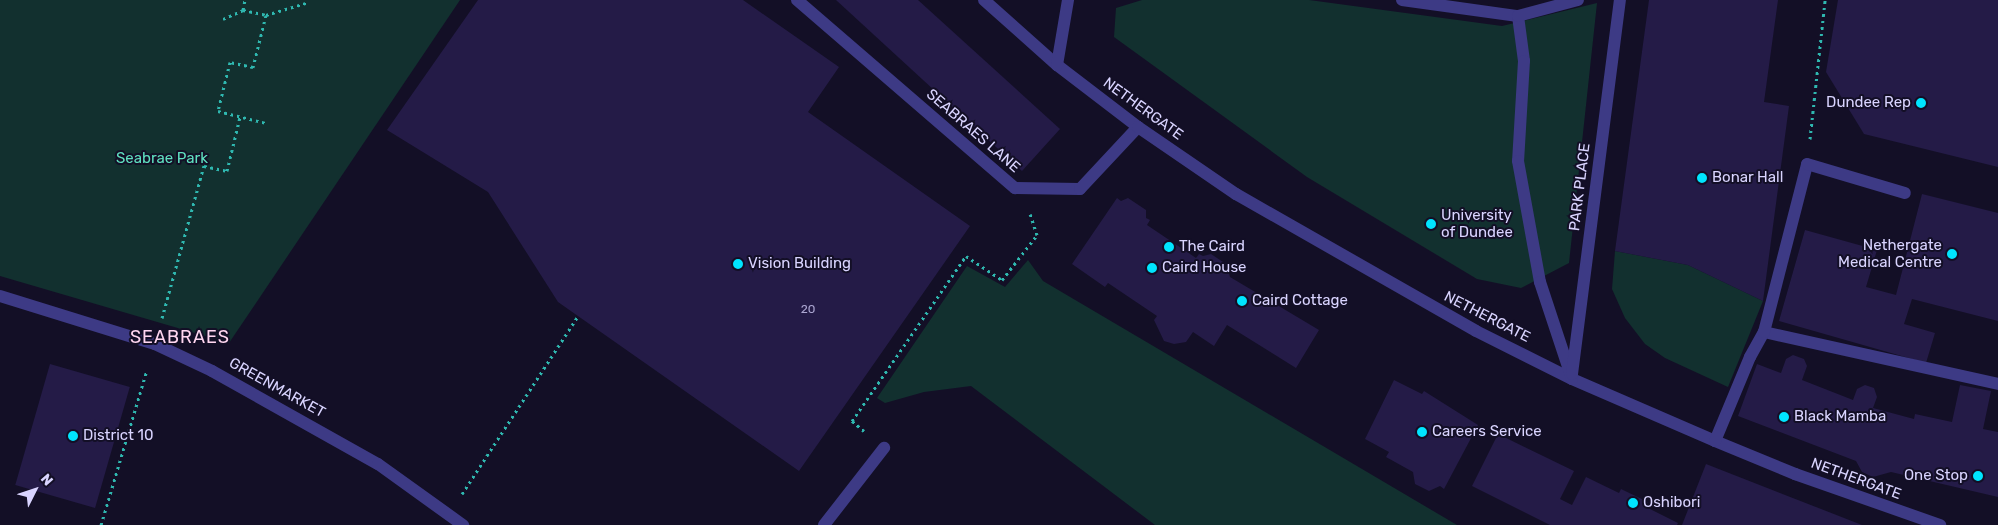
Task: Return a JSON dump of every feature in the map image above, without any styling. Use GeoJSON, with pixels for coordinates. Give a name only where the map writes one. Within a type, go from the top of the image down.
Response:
{"type":"FeatureCollection","features":[{"type":"Feature","properties":{"kind":"street","name":"SEABRAES LANE"},"geometry":{"type":"LineString","coordinates":[[797,0],[1015,188],[1080,189],[1138,128]]}},
{"type":"Feature","properties":{"kind":"street","name":"NETHERGATE"},"geometry":{"type":"LineString","coordinates":[[984,0],[1057,64],[1138,128],[1297,232],[1476,331],[1572,379],[1795,474],[1940,525]]}},
{"type":"Feature","properties":{"kind":"street"},"geometry":{"type":"LineString","coordinates":[[1057,64],[1068,0]]}},
{"type":"Feature","properties":{"kind":"street"},"geometry":{"type":"LineString","coordinates":[[1402,0],[1518,16],[1578,0]]}},
{"type":"Feature","properties":{"kind":"street","name":"PARK PLACE"},"geometry":{"type":"LineString","coordinates":[[1572,379],[1620,0]]}},
{"type":"Feature","properties":{"kind":"street"},"geometry":{"type":"LineString","coordinates":[[1518,16],[1524,61],[1518,161],[1540,282],[1572,379]]}},
{"type":"Feature","properties":{"kind":"street"},"geometry":{"type":"LineString","coordinates":[[1715,440],[1750,357],[1764,332],[1807,164],[1905,193]]}},
{"type":"Feature","properties":{"kind":"street","name":"GREENMARKET"},"geometry":{"type":"LineString","coordinates":[[0,296],[155,344],[212,371],[378,464],[464,525]]}},
{"type":"Feature","properties":{"kind":"street"},"geometry":{"type":"LineString","coordinates":[[1764,332],[1998,384]]}},
{"type":"Feature","properties":{"kind":"street"},"geometry":{"type":"LineString","coordinates":[[824,525],[884,448]]}},
{"type":"Feature","properties":{"kind":"path"},"geometry":{"type":"LineString","coordinates":[[243,10],[245,0]]}},
{"type":"Feature","properties":{"kind":"path"},"geometry":{"type":"LineString","coordinates":[[1807,164],[1825,0]]}},
{"type":"Feature","properties":{"kind":"path"},"geometry":{"type":"LineString","coordinates":[[223,19],[243,10],[266,15],[306,3]]}},
{"type":"Feature","properties":{"kind":"path"},"geometry":{"type":"LineString","coordinates":[[266,15],[253,67],[230,62],[218,111],[266,123]]}},
{"type":"Feature","properties":{"kind":"path"},"geometry":{"type":"LineString","coordinates":[[196,203],[204,166],[227,171],[240,117]]}},
{"type":"Feature","properties":{"kind":"path"},"geometry":{"type":"LineString","coordinates":[[884,448],[852,421],[966,256],[1002,280],[1037,235],[1029,210],[1031,189]]}},
{"type":"Feature","properties":{"kind":"path"},"geometry":{"type":"LineString","coordinates":[[448,514],[578,316]]}},
{"type":"Feature","properties":{"kind":"green space","name":"Seabrae Park"},"geometry":{"type":"Polygon","coordinates":[[[0,0],[460,0],[229,343],[0,276],[0,0]]]}},
{"type":"Feature","properties":{"kind":"green space"},"geometry":{"type":"Polygon","coordinates":[[[1142,0],[1309,0],[1502,26],[1597,3],[1569,263],[1521,288],[1477,279],[1307,177],[1114,37],[1116,8],[1142,0]]]}},
{"type":"Feature","properties":{"kind":"green space"},"geometry":{"type":"Polygon","coordinates":[[[1615,251],[1688,265],[1763,301],[1728,387],[1665,358],[1645,344],[1625,318],[1612,289],[1615,251]]]}},
{"type":"Feature","properties":{"kind":"green space"},"geometry":{"type":"Polygon","coordinates":[[[1028,260],[1043,281],[1457,525],[1155,525],[971,386],[924,392],[885,403],[877,398],[967,266],[1005,287],[1028,260]]]}},
{"type":"Feature","properties":{"kind":"building","name":"Vision Building"},"geometry":{"type":"Polygon","coordinates":[[[478,0],[743,0],[839,67],[808,112],[970,226],[799,471],[558,302],[488,192],[387,130],[478,0]]]}},
{"type":"Feature","properties":{"kind":"building"},"geometry":{"type":"Polygon","coordinates":[[[836,0],[918,0],[1060,129],[1022,171],[836,0]]]}},
{"type":"Feature","properties":{"kind":"building","name":"Bonar Hall"},"geometry":{"type":"Polygon","coordinates":[[[1649,0],[1778,0],[1764,102],[1789,106],[1763,301],[1688,265],[1615,251],[1649,0]]]}},
{"type":"Feature","properties":{"kind":"building","name":"Dundee Rep"},"geometry":{"type":"Polygon","coordinates":[[[1838,0],[1998,0],[1998,167],[1864,134],[1826,72],[1838,0]]]}},
{"type":"Feature","properties":{"kind":"building"},"geometry":{"type":"Polygon","coordinates":[[[1922,194],[1998,213],[1998,321],[1912,299],[1904,324],[1935,333],[1926,363],[1779,321],[1805,230],[1877,250],[1866,287],[1896,295],[1922,194]]]}},
{"type":"Feature","properties":{"kind":"building","name":"Caird House"},"geometry":{"type":"Polygon","coordinates":[[[1117,198],[1121,201],[1128,198],[1146,210],[1146,218],[1150,220],[1147,225],[1196,258],[1199,254],[1203,256],[1211,254],[1226,264],[1230,277],[1319,330],[1296,368],[1227,325],[1214,346],[1193,332],[1186,342],[1174,344],[1164,341],[1154,320],[1157,316],[1108,283],[1105,287],[1072,264],[1117,198]]]}},
{"type":"Feature","properties":{"kind":"building"},"geometry":{"type":"Polygon","coordinates":[[[1793,355],[1804,359],[1807,366],[1802,380],[1853,400],[1857,389],[1865,385],[1874,388],[1877,397],[1873,408],[1914,419],[1915,414],[1952,422],[1960,385],[1991,391],[1983,429],[1998,432],[1998,497],[1891,472],[1873,477],[1862,472],[1856,461],[1738,416],[1757,364],[1781,373],[1786,359],[1793,355]]]}},
{"type":"Feature","properties":{"kind":"building","name":"District 10"},"geometry":{"type":"Polygon","coordinates":[[[50,364],[130,387],[95,508],[15,485],[50,364]]]}},
{"type":"Feature","properties":{"kind":"building","name":"Careers Service"},"geometry":{"type":"Polygon","coordinates":[[[1394,380],[1422,394],[1424,391],[1478,425],[1444,489],[1440,486],[1429,491],[1415,484],[1413,472],[1386,457],[1389,452],[1365,439],[1394,380]]]}},
{"type":"Feature","properties":{"kind":"building"},"geometry":{"type":"Polygon","coordinates":[[[1498,434],[1574,471],[1560,499],[1572,505],[1586,477],[1619,493],[1621,489],[1648,502],[1646,507],[1678,523],[1677,525],[1550,525],[1472,486],[1498,434]]]}},
{"type":"Feature","properties":{"kind":"building"},"geometry":{"type":"Polygon","coordinates":[[[1706,464],[1862,525],[1682,525],[1706,464]]]}},
{"type":"Feature","properties":{"kind":"place","name":"Dundee Rep"},"geometry":{"type":"Point","coordinates":[1921,103]}},
{"type":"Feature","properties":{"kind":"place","name":"Bonar Hall"},"geometry":{"type":"Point","coordinates":[1702,178]}},
{"type":"Feature","properties":{"kind":"place","name":"University of Dundee"},"geometry":{"type":"Point","coordinates":[1431,224]}},
{"type":"Feature","properties":{"kind":"place","name":"The Caird"},"geometry":{"type":"Point","coordinates":[1169,247]}},
{"type":"Feature","properties":{"kind":"place","name":"Nethergate Medical Centre"},"geometry":{"type":"Point","coordinates":[1952,254]}},
{"type":"Feature","properties":{"kind":"place","name":"Vision Building"},"geometry":{"type":"Point","coordinates":[738,264]}},
{"type":"Feature","properties":{"kind":"place","name":"Caird House"},"geometry":{"type":"Point","coordinates":[1152,268]}},
{"type":"Feature","properties":{"kind":"place","name":"Caird Cottage"},"geometry":{"type":"Point","coordinates":[1242,301]}},
{"type":"Feature","properties":{"kind":"place","name":"Black Mamba"},"geometry":{"type":"Point","coordinates":[1784,417]}},
{"type":"Feature","properties":{"kind":"place","name":"Careers Service"},"geometry":{"type":"Point","coordinates":[1422,432]}},
{"type":"Feature","properties":{"kind":"place","name":"District 10"},"geometry":{"type":"Point","coordinates":[73,436]}},
{"type":"Feature","properties":{"kind":"place","name":"One Stop"},"geometry":{"type":"Point","coordinates":[1978,476]}},
{"type":"Feature","properties":{"kind":"place","name":"Oshibori"},"geometry":{"type":"Point","coordinates":[1633,503]}},
{"type":"Feature","properties":{"kind":"district","name":"SEABRAES"},"geometry":{"type":"Point","coordinates":[180,337]}}]}
